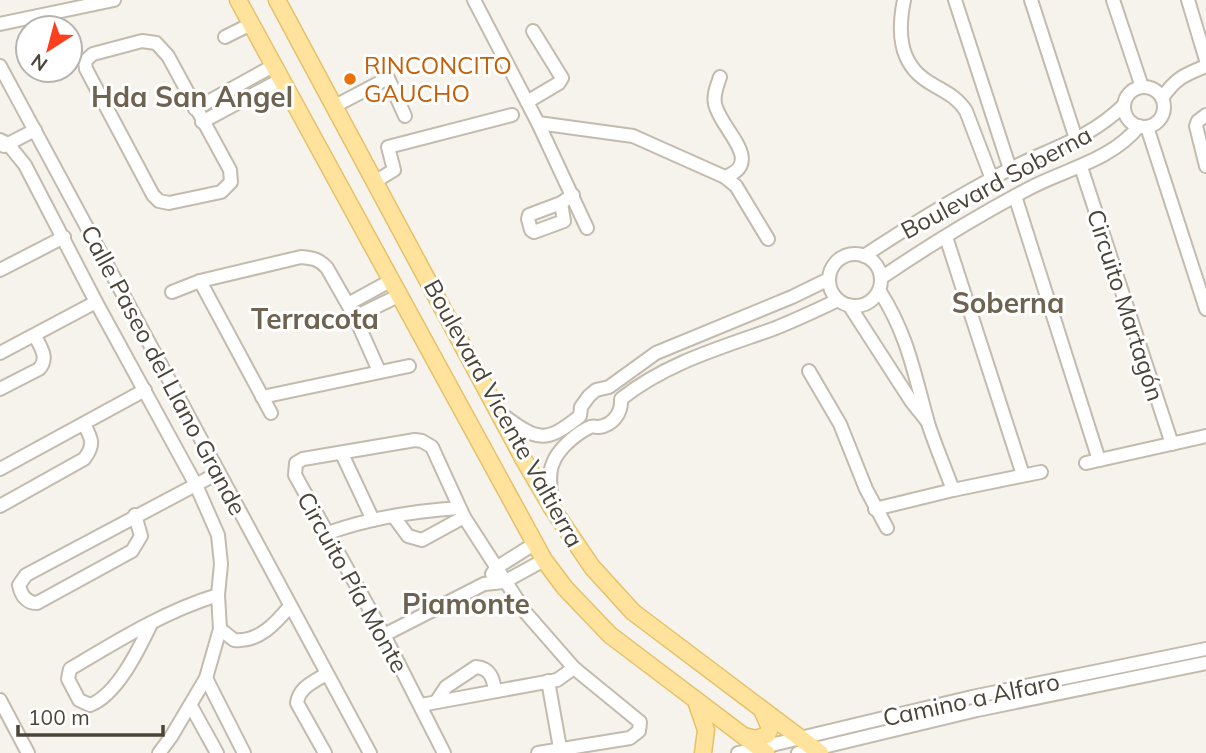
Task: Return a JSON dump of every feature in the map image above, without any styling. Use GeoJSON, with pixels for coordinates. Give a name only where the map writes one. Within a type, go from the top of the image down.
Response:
{"type":"FeatureCollection","features":[{"type":"Feature","properties":{"kind":"main road","name":"Boulevard Vicente Valtierra"},"geometry":{"type":"LineString","coordinates":[[238,0],[544,560],[565,588],[610,635],[762,750]]}},
{"type":"Feature","properties":{"kind":"main road","name":"Boulevard Vicente Valtierra"},"geometry":{"type":"LineString","coordinates":[[276,0],[376,181],[498,412],[552,508],[592,567],[633,612],[807,748]]}},
{"type":"Feature","properties":{"kind":"main road"},"geometry":{"type":"LineString","coordinates":[[696,702],[706,730],[703,753]]}},
{"type":"Feature","properties":{"kind":"main road"},"geometry":{"type":"LineString","coordinates":[[738,734],[756,739],[767,735],[770,728],[763,712]]}},
{"type":"Feature","properties":{"kind":"street"},"geometry":{"type":"LineString","coordinates":[[0,24],[114,0]]}},
{"type":"Feature","properties":{"kind":"street"},"geometry":{"type":"LineString","coordinates":[[474,0],[538,122],[587,228]]}},
{"type":"Feature","properties":{"kind":"street"},"geometry":{"type":"LineString","coordinates":[[904,0],[900,33],[905,56],[919,75],[960,102],[992,179]]}},
{"type":"Feature","properties":{"kind":"street"},"geometry":{"type":"LineString","coordinates":[[955,0],[1015,167],[1031,187]]}},
{"type":"Feature","properties":{"kind":"street"},"geometry":{"type":"LineString","coordinates":[[1031,0],[1076,139]]}},
{"type":"Feature","properties":{"kind":"street"},"geometry":{"type":"LineString","coordinates":[[1112,0],[1142,88]]}},
{"type":"Feature","properties":{"kind":"street"},"geometry":{"type":"LineString","coordinates":[[1188,0],[1206,60]]}},
{"type":"Feature","properties":{"kind":"street"},"geometry":{"type":"LineString","coordinates":[[225,37],[251,24]]}},
{"type":"Feature","properties":{"kind":"street"},"geometry":{"type":"LineString","coordinates":[[527,102],[559,83],[562,78],[533,31]]}},
{"type":"Feature","properties":{"kind":"street"},"geometry":{"type":"LineString","coordinates":[[142,41],[156,43],[168,56],[195,109],[230,170],[231,182],[221,192],[169,203],[159,201],[153,195],[86,69],[85,61],[93,54],[142,41]]}},
{"type":"Feature","properties":{"kind":"street","name":"Calle Paseo del Llano Grande"},"geometry":{"type":"LineString","coordinates":[[0,66],[370,753]]}},
{"type":"Feature","properties":{"kind":"street"},"geometry":{"type":"LineString","coordinates":[[1162,98],[1179,77],[1206,66]]}},
{"type":"Feature","properties":{"kind":"street"},"geometry":{"type":"LineString","coordinates":[[195,109],[276,73]]}},
{"type":"Feature","properties":{"kind":"street"},"geometry":{"type":"LineString","coordinates":[[202,122],[276,73]]}},
{"type":"Feature","properties":{"kind":"street"},"geometry":{"type":"LineString","coordinates":[[720,77],[714,101],[741,151],[743,160],[736,173],[725,177]]}},
{"type":"Feature","properties":{"kind":"street"},"geometry":{"type":"LineString","coordinates":[[335,106],[388,78],[405,116]]}},
{"type":"Feature","properties":{"kind":"street"},"geometry":{"type":"LineString","coordinates":[[1143,127],[1158,121],[1164,110],[1162,98],[1153,89],[1142,88],[1130,93],[1125,105],[1128,118],[1143,127],[1206,309]]}},
{"type":"Feature","properties":{"kind":"street","name":"Boulevard Soberna"},"geometry":{"type":"LineString","coordinates":[[864,256],[992,179],[1093,132],[1125,105]]}},
{"type":"Feature","properties":{"kind":"street"},"geometry":{"type":"LineString","coordinates":[[1206,115],[1196,126],[1206,166]]}},
{"type":"Feature","properties":{"kind":"street"},"geometry":{"type":"LineString","coordinates":[[376,181],[394,170],[388,147],[512,116]]}},
{"type":"Feature","properties":{"kind":"street"},"geometry":{"type":"LineString","coordinates":[[538,122],[633,136],[725,177],[736,187],[768,239]]}},
{"type":"Feature","properties":{"kind":"street","name":"Boulevard Soberna"},"geometry":{"type":"LineString","coordinates":[[880,284],[946,236],[1031,187],[1081,167],[1143,127]]}},
{"type":"Feature","properties":{"kind":"street"},"geometry":{"type":"LineString","coordinates":[[35,130],[3,144],[26,165],[96,302],[196,485],[218,535],[221,564],[218,595],[220,629],[206,678],[191,706],[159,753]]}},
{"type":"Feature","properties":{"kind":"street","name":"Circuito Martagón"},"geometry":{"type":"LineString","coordinates":[[1081,167],[1172,444]]}},
{"type":"Feature","properties":{"kind":"street"},"geometry":{"type":"LineString","coordinates":[[561,203],[573,195]]}},
{"type":"Feature","properties":{"kind":"street"},"geometry":{"type":"LineString","coordinates":[[1015,196],[1092,461],[1206,436]]}},
{"type":"Feature","properties":{"kind":"street"},"geometry":{"type":"LineString","coordinates":[[946,236],[1023,475]]}},
{"type":"Feature","properties":{"kind":"street"},"geometry":{"type":"LineString","coordinates":[[0,270],[64,237]]}},
{"type":"Feature","properties":{"kind":"street"},"geometry":{"type":"LineString","coordinates":[[928,423],[844,303],[833,294],[829,279],[834,264],[840,258],[848,255],[864,256],[873,261],[880,284],[901,328],[928,423],[953,490]]}},
{"type":"Feature","properties":{"kind":"street"},"geometry":{"type":"LineString","coordinates":[[172,292],[200,281],[301,257],[313,258],[327,268],[355,317],[379,371]]}},
{"type":"Feature","properties":{"kind":"street"},"geometry":{"type":"LineString","coordinates":[[498,412],[535,435],[543,436],[562,431],[580,416],[581,407],[596,390],[609,387],[656,353],[829,279]]}},
{"type":"Feature","properties":{"kind":"street"},"geometry":{"type":"LineString","coordinates":[[200,281],[271,413]]}},
{"type":"Feature","properties":{"kind":"street"},"geometry":{"type":"LineString","coordinates":[[552,508],[550,474],[553,463],[566,445],[591,426],[603,426],[611,422],[620,412],[621,400],[634,389],[687,359],[844,303],[867,303],[880,284]]}},
{"type":"Feature","properties":{"kind":"street"},"geometry":{"type":"LineString","coordinates":[[348,304],[394,289]]}},
{"type":"Feature","properties":{"kind":"street"},"geometry":{"type":"LineString","coordinates":[[355,317],[394,289]]}},
{"type":"Feature","properties":{"kind":"street"},"geometry":{"type":"LineString","coordinates":[[0,353],[96,302]]}},
{"type":"Feature","properties":{"kind":"street"},"geometry":{"type":"LineString","coordinates":[[0,388],[39,369],[43,364],[44,355],[35,336]]}},
{"type":"Feature","properties":{"kind":"street"},"geometry":{"type":"LineString","coordinates":[[262,397],[408,366]]}},
{"type":"Feature","properties":{"kind":"street"},"geometry":{"type":"LineString","coordinates":[[809,371],[840,424],[875,509],[887,528]]}},
{"type":"Feature","properties":{"kind":"street"},"geometry":{"type":"LineString","coordinates":[[609,387],[621,400]]}},
{"type":"Feature","properties":{"kind":"street"},"geometry":{"type":"LineString","coordinates":[[0,469],[145,390]]}},
{"type":"Feature","properties":{"kind":"street"},"geometry":{"type":"LineString","coordinates":[[580,416],[591,426]]}},
{"type":"Feature","properties":{"kind":"street"},"geometry":{"type":"LineString","coordinates":[[0,506],[84,459],[93,447],[93,440],[84,424]]}},
{"type":"Feature","properties":{"kind":"street","name":"Circuito Pía Monte"},"geometry":{"type":"LineString","coordinates":[[444,753],[384,635],[295,475],[295,467],[303,459],[415,440],[427,443],[435,451],[461,513],[504,582],[550,643],[574,668],[640,722],[640,729],[634,736],[625,739],[538,753]]}},
{"type":"Feature","properties":{"kind":"street"},"geometry":{"type":"LineString","coordinates":[[342,454],[373,520]]}},
{"type":"Feature","properties":{"kind":"street"},"geometry":{"type":"LineString","coordinates":[[875,509],[1041,472]]}},
{"type":"Feature","properties":{"kind":"street"},"geometry":{"type":"LineString","coordinates":[[135,515],[141,536],[132,551],[37,603],[30,602],[22,595],[19,585],[26,575],[135,515],[218,473]]}},
{"type":"Feature","properties":{"kind":"street"},"geometry":{"type":"LineString","coordinates":[[394,517],[408,536],[422,540],[461,513]]}},
{"type":"Feature","properties":{"kind":"street"},"geometry":{"type":"LineString","coordinates":[[328,533],[373,520],[461,513]]}},
{"type":"Feature","properties":{"kind":"street"},"geometry":{"type":"LineString","coordinates":[[484,584],[496,568],[534,544]]}},
{"type":"Feature","properties":{"kind":"street"},"geometry":{"type":"LineString","coordinates":[[384,635],[484,584],[504,582],[544,560]]}},
{"type":"Feature","properties":{"kind":"street"},"geometry":{"type":"LineString","coordinates":[[151,624],[126,669],[105,696],[90,705],[79,700],[68,679],[70,669],[133,632],[193,603],[218,595]]}},
{"type":"Feature","properties":{"kind":"street"},"geometry":{"type":"LineString","coordinates":[[220,629],[234,640],[252,639],[271,626],[290,606]]}},
{"type":"Feature","properties":{"kind":"street","name":"Camino a Alfaro"},"geometry":{"type":"LineString","coordinates":[[807,748],[972,697],[1206,649]]}},
{"type":"Feature","properties":{"kind":"street"},"geometry":{"type":"LineString","coordinates":[[1181,654],[1185,668]]}},
{"type":"Feature","properties":{"kind":"street","name":"Camino a Alfaro"},"geometry":{"type":"LineString","coordinates":[[738,753],[807,748],[1206,663]]}},
{"type":"Feature","properties":{"kind":"street"},"geometry":{"type":"LineString","coordinates":[[436,702],[446,687],[476,667],[489,672],[495,690]]}},
{"type":"Feature","properties":{"kind":"street"},"geometry":{"type":"LineString","coordinates":[[421,705],[562,678],[574,668]]}},
{"type":"Feature","properties":{"kind":"street"},"geometry":{"type":"LineString","coordinates":[[325,753],[297,703],[304,688],[326,674]]}},
{"type":"Feature","properties":{"kind":"street"},"geometry":{"type":"LineString","coordinates":[[206,678],[244,753]]}},
{"type":"Feature","properties":{"kind":"street"},"geometry":{"type":"LineString","coordinates":[[548,681],[560,748]]}},
{"type":"Feature","properties":{"kind":"street"},"geometry":{"type":"LineString","coordinates":[[0,700],[28,753]]}},
{"type":"Feature","properties":{"kind":"street"},"geometry":{"type":"LineString","coordinates":[[191,706],[217,753]]}},
{"type":"Feature","properties":{"kind":"street"},"geometry":{"type":"LineString","coordinates":[[855,753],[859,737]]}},
{"type":"Feature","properties":{"kind":"place","name":"RINCONCITO GAUCHO"},"geometry":{"type":"Point","coordinates":[350,79]}},
{"type":"Feature","properties":{"kind":"district","name":"Hda San Angel"},"geometry":{"type":"Point","coordinates":[192,96]}},
{"type":"Feature","properties":{"kind":"district","name":"Soberna"},"geometry":{"type":"Point","coordinates":[1008,302]}},
{"type":"Feature","properties":{"kind":"district","name":"Terracota"},"geometry":{"type":"Point","coordinates":[315,318]}},
{"type":"Feature","properties":{"kind":"district","name":"Piamonte"},"geometry":{"type":"Point","coordinates":[466,603]}}]}
